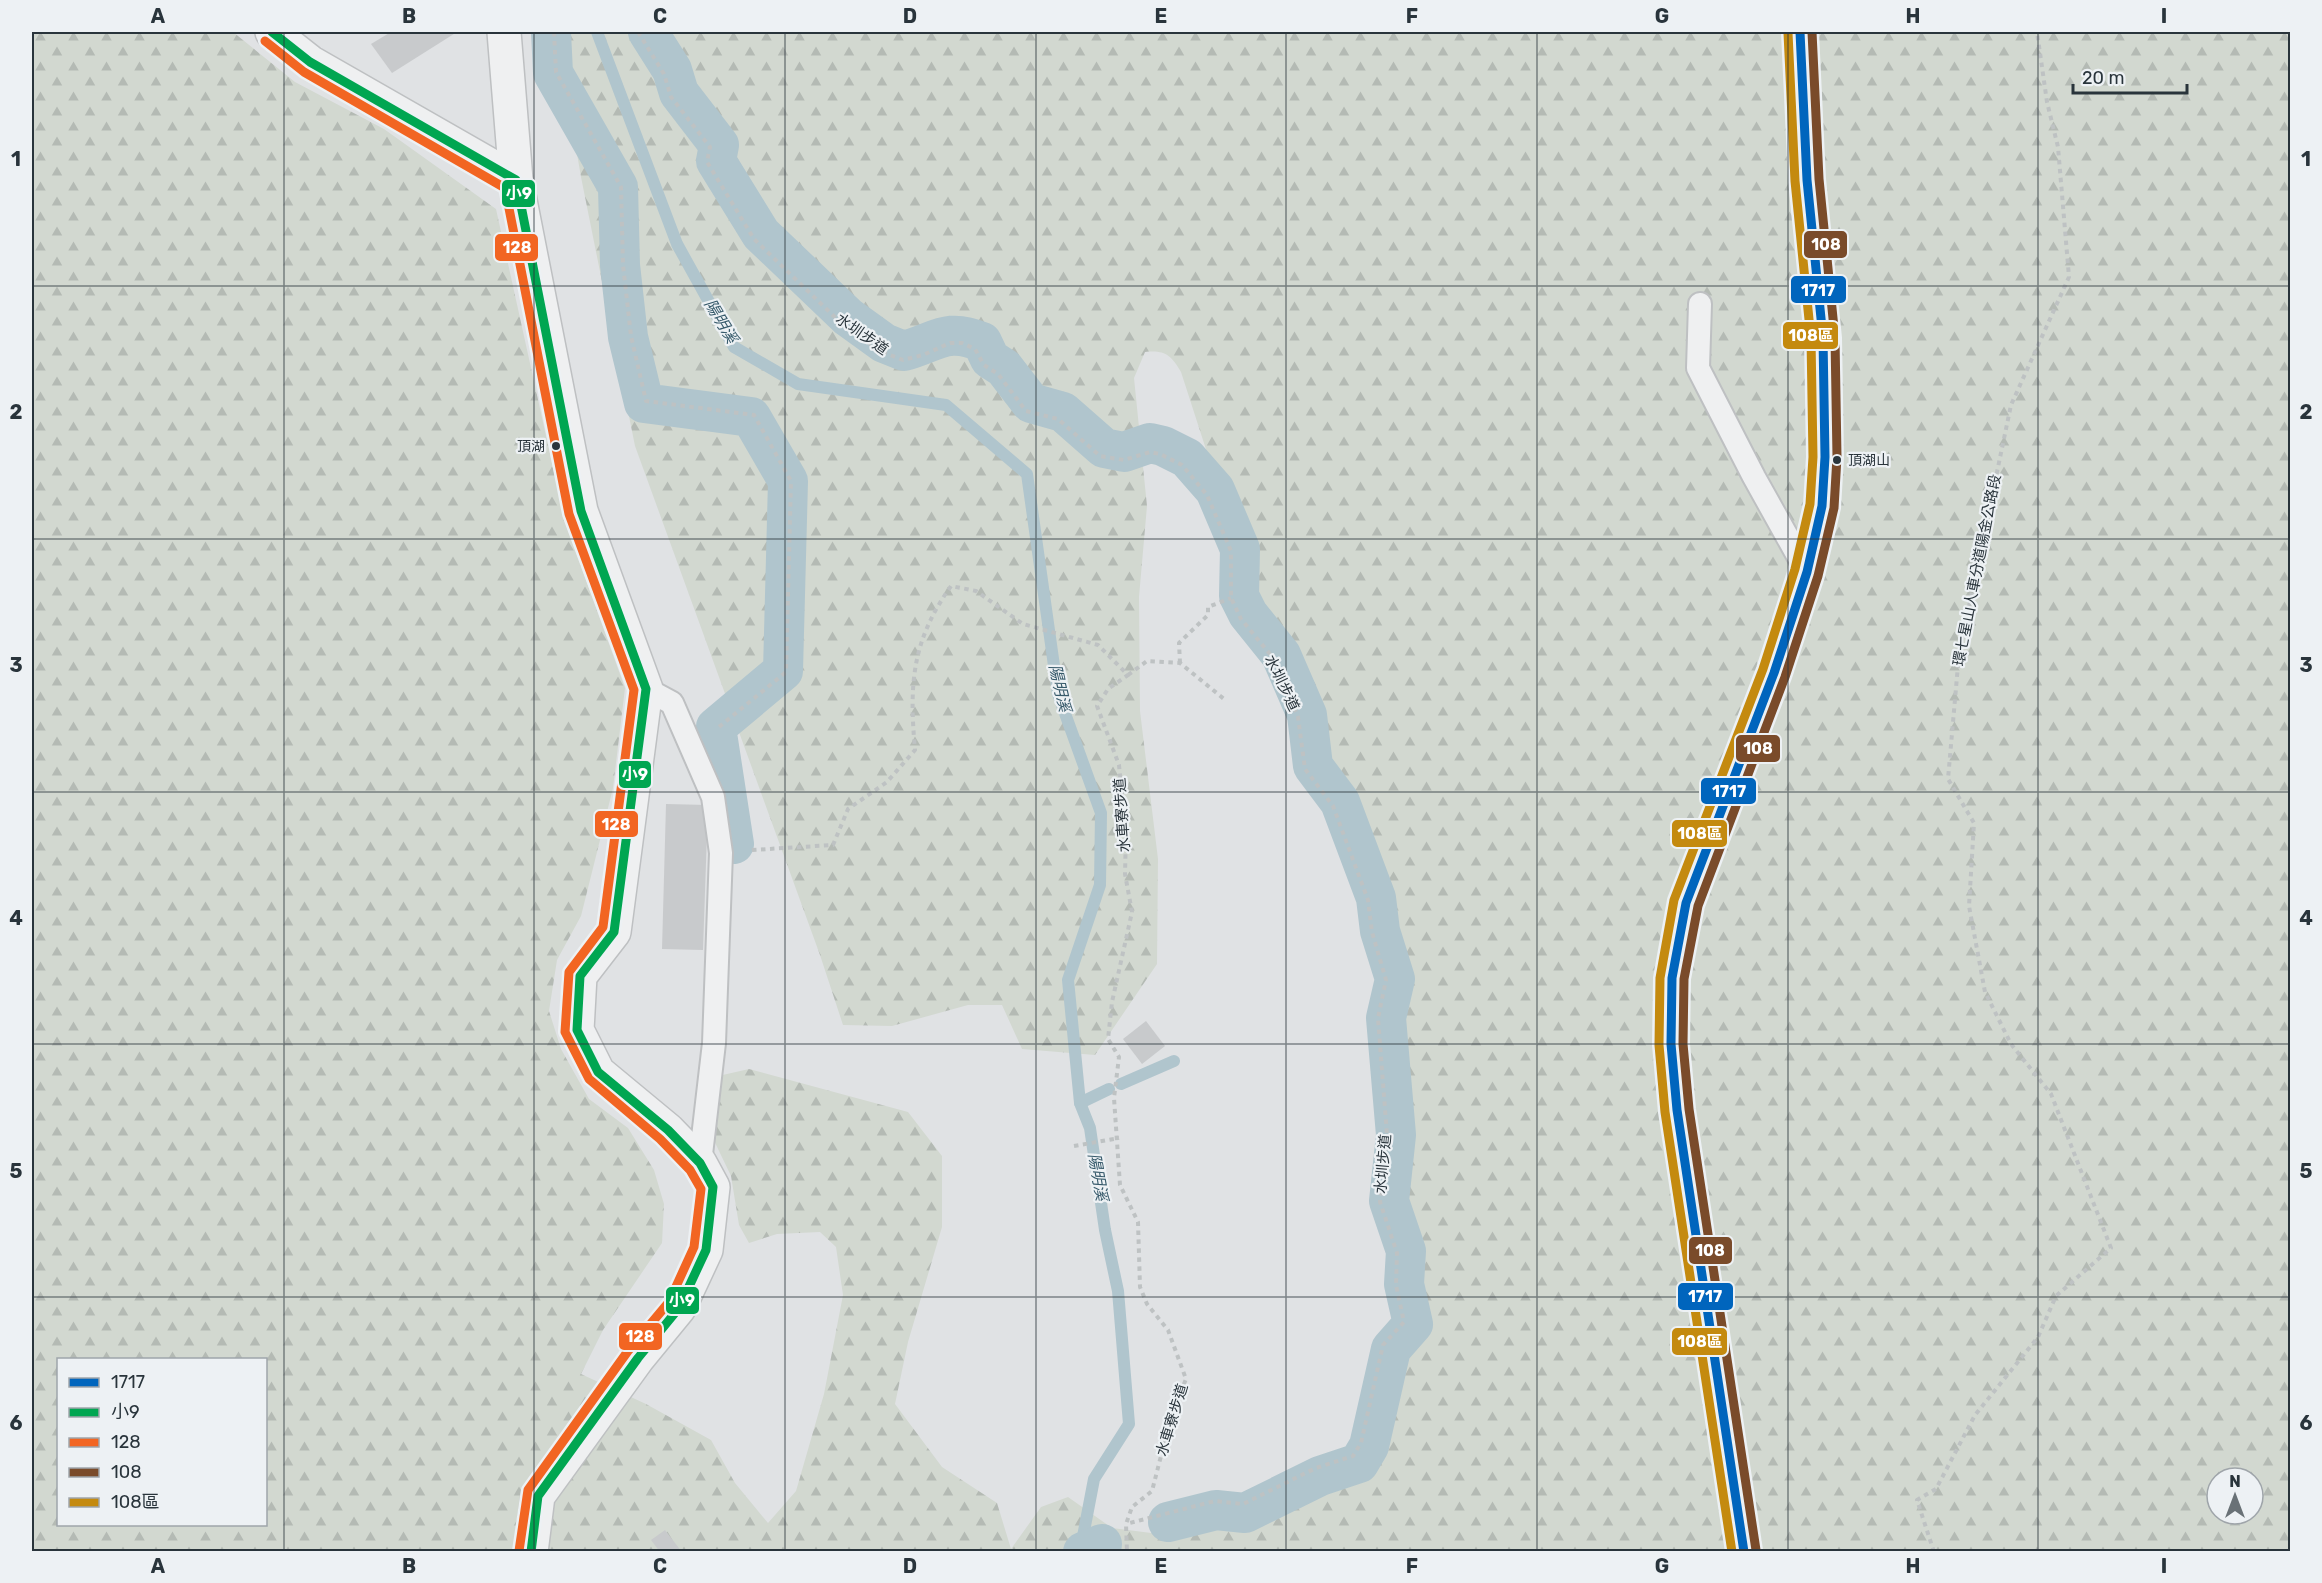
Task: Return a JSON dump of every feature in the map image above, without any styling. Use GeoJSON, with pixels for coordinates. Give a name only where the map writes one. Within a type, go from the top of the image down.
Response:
{"type":"FeatureCollection","features":[{"type":"Feature","properties":{"kind":"main road"},"geometry":{"type":"LineString","coordinates":[[1744,1551],[1677,1110],[1671,1044],[1672,978],[1686,903],[1774,673],[1807,572],[1822,506],[1823,338],[1807,180],[1800,32]]}},
{"type":"Feature","properties":{"kind":"street"},"geometry":{"type":"LineString","coordinates":[[272,32],[310,62],[516,180]]}},
{"type":"Feature","properties":{"kind":"street"},"geometry":{"type":"LineString","coordinates":[[504,32],[516,180],[581,511],[646,688],[614,933],[580,976],[577,1030],[598,1072],[668,1130],[700,1163],[713,1187],[706,1250],[679,1308],[638,1358],[538,1496],[531,1551]]}},
{"type":"Feature","properties":{"kind":"lane"},"geometry":{"type":"LineString","coordinates":[[1700,304],[1698,368],[1754,477],[1807,572]]}},
{"type":"Feature","properties":{"kind":"lane"},"geometry":{"type":"LineString","coordinates":[[646,688],[672,703],[713,796],[721,853],[714,1043],[700,1163]]}},
{"type":"Feature","properties":{"kind":"path"},"geometry":{"type":"LineString","coordinates":[[554,32],[556,72],[621,187],[623,265],[631,336],[646,401],[754,415],[791,481],[786,672],[718,727],[720,738]]}},
{"type":"Feature","properties":{"kind":"path","name":"水圳步道"},"geometry":{"type":"LineString","coordinates":[[638,32],[664,74],[671,97],[710,147],[707,162],[754,239],[842,324],[880,351],[903,360],[923,355],[950,343],[963,343],[975,349],[984,364],[998,374],[1026,411],[1058,419],[1100,456],[1124,460],[1150,452],[1182,465],[1207,495],[1231,551],[1231,598],[1241,619],[1274,659],[1298,717],[1305,769],[1332,806],[1368,900],[1372,933],[1386,980],[1378,1018],[1387,1134],[1380,1202],[1397,1253],[1396,1285],[1404,1322],[1383,1345],[1361,1443],[1353,1456],[1316,1468],[1244,1504],[1215,1501],[1126,1524]]}},
{"type":"Feature","properties":{"kind":"path","name":"環七星山人車分道陽金公路段"},"geometry":{"type":"LineString","coordinates":[[1934,1551],[1917,1500],[1936,1489],[1975,1415],[2038,1337],[2056,1296],[2111,1248],[2051,1094],[2011,1044],[1985,992],[1969,906],[1974,823],[1948,779],[1959,654],[2011,405],[2069,277],[2058,147],[2047,102],[2037,32]]}},
{"type":"Feature","properties":{"kind":"path"},"geometry":{"type":"LineString","coordinates":[[721,853],[833,845],[848,809],[887,782],[915,750],[911,708],[916,658],[931,614],[951,586],[976,591],[1023,624],[1069,635],[1098,645],[1128,675],[1147,661],[1180,663],[1224,699]]}},
{"type":"Feature","properties":{"kind":"path"},"geometry":{"type":"LineString","coordinates":[[1180,663],[1179,643],[1208,615],[1208,607],[1231,598]]}},
{"type":"Feature","properties":{"kind":"path","name":"水車寮步道"},"geometry":{"type":"LineString","coordinates":[[1126,1524],[1132,1507],[1152,1491],[1172,1413],[1186,1379],[1168,1330],[1148,1304],[1140,1287],[1138,1222],[1120,1185],[1119,1138],[1114,1098],[1119,1057],[1108,1039],[1112,1002],[1132,912],[1125,874],[1126,834],[1119,765],[1097,706],[1108,688],[1128,675]]}},
{"type":"Feature","properties":{"kind":"path"},"geometry":{"type":"LineString","coordinates":[[1074,1146],[1119,1138]]}},
{"type":"Feature","properties":{"kind":"path"},"geometry":{"type":"LineString","coordinates":[[1126,1524],[1127,1551]]}},
{"type":"Feature","properties":{"kind":"green space"},"geometry":{"type":"Polygon","coordinates":[[[32,32],[233,32],[295,82],[384,129],[496,209],[565,522],[625,688],[613,788],[581,916],[557,960],[549,1011],[561,1049],[589,1099],[628,1128],[654,1170],[664,1204],[662,1243],[603,1330],[581,1374],[646,1404],[711,1440],[735,1483],[768,1523],[796,1491],[824,1394],[843,1295],[836,1247],[820,1232],[777,1234],[749,1243],[739,1225],[731,1176],[697,1105],[705,1079],[749,1069],[908,1112],[942,1156],[942,1227],[908,1342],[895,1404],[942,1467],[997,1503],[1011,1549],[1041,1507],[1068,1497],[1112,1528],[1167,1535],[1239,1518],[1319,1490],[1361,1455],[1394,1385],[1411,1309],[1382,967],[1374,903],[1338,810],[1326,736],[1245,570],[1181,372],[1167,355],[1145,352],[1134,378],[1147,506],[1139,597],[1140,711],[1158,859],[1157,964],[1095,1055],[1022,1049],[1002,1005],[968,1005],[892,1026],[843,1025],[820,955],[635,446],[581,177],[556,32],[2290,32],[2290,1551],[32,1552],[32,32]]]}},
{"type":"Feature","properties":{"kind":"building"},"geometry":{"type":"Polygon","coordinates":[[[391,32],[457,32],[392,73],[371,44],[391,32]]]}},
{"type":"Feature","properties":{"kind":"building"},"geometry":{"type":"Polygon","coordinates":[[[666,804],[708,805],[703,950],[662,949],[666,804]]]}},
{"type":"Feature","properties":{"kind":"building"},"geometry":{"type":"Polygon","coordinates":[[[1146,1021],[1165,1046],[1142,1064],[1123,1039],[1146,1021]]]}},
{"type":"Feature","properties":{"kind":"building"},"geometry":{"type":"Polygon","coordinates":[[[665,1530],[682,1552],[660,1552],[651,1540],[665,1530]]]}},
{"type":"Feature","properties":{"kind":"waterway"},"geometry":{"type":"LineString","coordinates":[[551,32],[553,73],[618,187],[620,265],[628,337],[644,403],[751,417],[788,481],[783,671],[716,727],[734,844]]}},
{"type":"Feature","properties":{"kind":"waterway","name":"陽明溪"},"geometry":{"type":"LineString","coordinates":[[597,32],[677,244],[734,347],[798,384],[946,405],[1027,474],[1058,694],[1101,813],[1100,885],[1068,980],[1080,1103],[1090,1128],[1105,1230],[1118,1291],[1129,1424],[1094,1479],[1080,1552]]}},
{"type":"Feature","properties":{"kind":"waterway"},"geometry":{"type":"LineString","coordinates":[[648,32],[672,70],[679,93],[719,145],[716,161],[761,234],[848,317],[884,343],[904,351],[950,336],[982,342],[990,359],[1004,368],[1031,403],[1063,412],[1104,448],[1124,452],[1150,443],[1163,446],[1187,458],[1215,490],[1240,549],[1239,596],[1248,614],[1281,655],[1307,715],[1313,766],[1340,802],[1376,898],[1380,931],[1395,979],[1386,1018],[1396,1135],[1389,1201],[1406,1251],[1404,1284],[1413,1324],[1391,1349],[1369,1446],[1359,1463],[1320,1476],[1245,1513],[1216,1510],[1168,1522]]}},
{"type":"Feature","properties":{"kind":"waterway"},"geometry":{"type":"LineString","coordinates":[[1121,1084],[1174,1061]]}},
{"type":"Feature","properties":{"kind":"waterway"},"geometry":{"type":"LineString","coordinates":[[1080,1103],[1109,1089]]}},
{"type":"Feature","properties":{"kind":"waterway"},"geometry":{"type":"LineString","coordinates":[[1083,1552],[1102,1544]]}},
{"type":"Feature","properties":{"kind":"transit line","name":"小9"},"geometry":{"type":"LineString","coordinates":[[272,32],[310,62],[516,180],[581,511],[646,689],[614,932],[580,976],[577,1030],[598,1072],[668,1130],[700,1163],[713,1187],[706,1250],[679,1308],[638,1358],[538,1496],[531,1552]]}},
{"type":"Feature","properties":{"kind":"transit line","name":"1717"},"geometry":{"type":"LineString","coordinates":[[1744,1552],[1677,1110],[1671,1044],[1672,978],[1686,903],[1774,673],[1807,572],[1822,506],[1825,457],[1823,338],[1807,180],[1800,32]]}},
{"type":"Feature","properties":{"kind":"transit line","name":"108"},"geometry":{"type":"LineString","coordinates":[[1756,1550],[1689,1109],[1683,1044],[1684,979],[1698,906],[1785,677],[1818,576],[1834,508],[1837,457],[1835,338],[1819,179],[1812,32]]}},
{"type":"Feature","properties":{"kind":"transit line","name":"108區"},"geometry":{"type":"LineString","coordinates":[[1732,1552],[1665,1112],[1659,1045],[1660,978],[1674,900],[1763,669],[1795,569],[1810,504],[1813,457],[1811,339],[1795,181],[1788,33]]}},
{"type":"Feature","properties":{"kind":"transit line","name":"128"},"geometry":{"type":"LineString","coordinates":[[265,41],[304,72],[505,188],[569,514],[634,690],[603,927],[569,972],[565,1032],[589,1079],[660,1139],[690,1170],[701,1189],[694,1247],[669,1302],[628,1351],[528,1490],[519,1551]]}},
{"type":"Feature","properties":{"kind":"place","name":"頂湖"},"geometry":{"type":"Point","coordinates":[556,446]}},
{"type":"Feature","properties":{"kind":"place","name":"頂湖山"},"geometry":{"type":"Point","coordinates":[1837,460]}}]}
